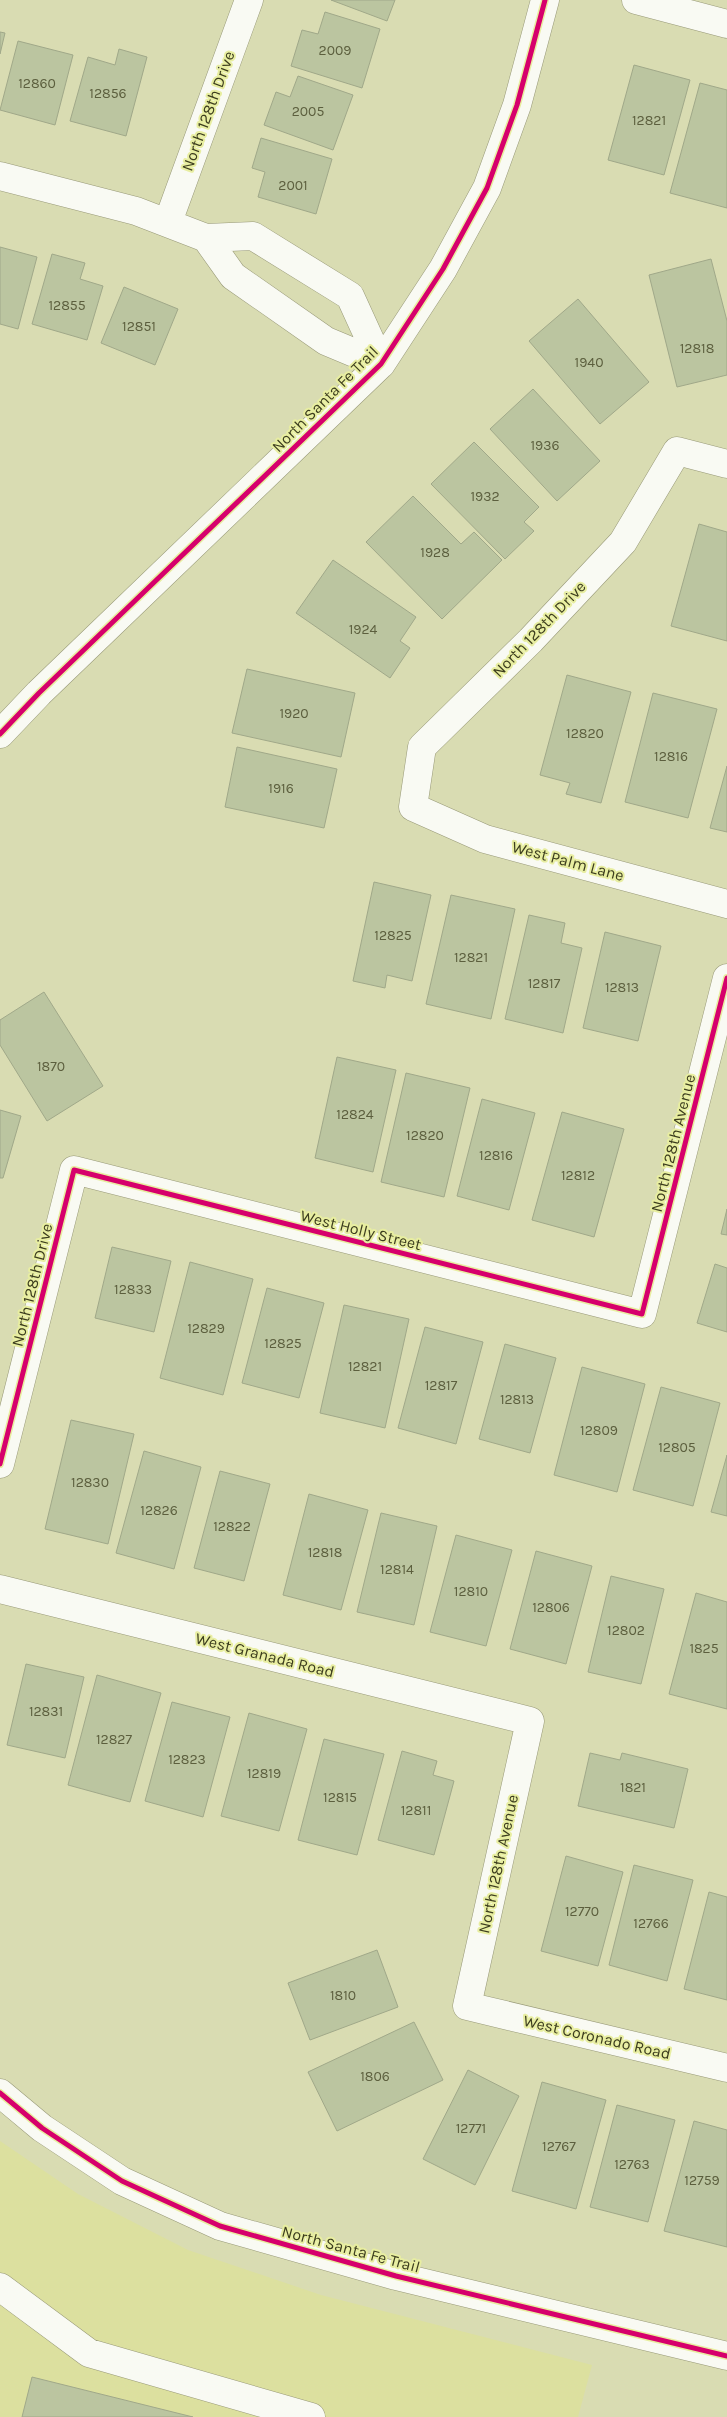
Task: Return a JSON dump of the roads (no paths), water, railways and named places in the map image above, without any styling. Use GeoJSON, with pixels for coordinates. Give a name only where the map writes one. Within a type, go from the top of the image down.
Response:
{"type":"FeatureCollection","features":[{"type":"Feature","properties":{"kind":"street","name":"North 128th Drive"},"geometry":{"type":"LineString","coordinates":[[168,222],[249,0]]}},
{"type":"Feature","properties":{"kind":"street","name":"North Santa Fe Trail"},"geometry":{"type":"LineString","coordinates":[[0,734],[39,694],[381,364],[443,270],[487,188],[518,105],[545,0]]}},
{"type":"Feature","properties":{"kind":"street"},"geometry":{"type":"LineString","coordinates":[[636,0],[727,24]]}},
{"type":"Feature","properties":{"kind":"street"},"geometry":{"type":"LineString","coordinates":[[0,176],[104,202],[168,222],[206,238],[253,236],[350,296],[381,364]]}},
{"type":"Feature","properties":{"kind":"street"},"geometry":{"type":"LineString","coordinates":[[206,238],[232,276],[326,341],[381,364]]}},
{"type":"Feature","properties":{"kind":"street","name":"North 128th Drive"},"geometry":{"type":"LineString","coordinates":[[413,807],[422,747],[531,640],[623,542],[677,451],[727,464]]}},
{"type":"Feature","properties":{"kind":"street","name":"West Palm Lane"},"geometry":{"type":"LineString","coordinates":[[413,807],[485,840],[727,904]]}},
{"type":"Feature","properties":{"kind":"street","name":"North 128th Avenue"},"geometry":{"type":"LineString","coordinates":[[642,1314],[727,978]]}},
{"type":"Feature","properties":{"kind":"street","name":"North 128th Drive"},"geometry":{"type":"LineString","coordinates":[[0,1464],[74,1170]]}},
{"type":"Feature","properties":{"kind":"street","name":"West Holly Street"},"geometry":{"type":"LineString","coordinates":[[74,1170],[642,1314]]}},
{"type":"Feature","properties":{"kind":"street","name":"West Granada Road"},"geometry":{"type":"LineString","coordinates":[[0,1589],[530,1721]]}},
{"type":"Feature","properties":{"kind":"street","name":"North 128th Avenue"},"geometry":{"type":"LineString","coordinates":[[467,2006],[530,1721]]}},
{"type":"Feature","properties":{"kind":"street","name":"West Coronado Road"},"geometry":{"type":"LineString","coordinates":[[467,2006],[727,2068]]}},
{"type":"Feature","properties":{"kind":"street","name":"North Santa Fe Trail"},"geometry":{"type":"LineString","coordinates":[[0,2092],[42,2128],[122,2181],[220,2226],[396,2276],[727,2356]]}},
{"type":"Feature","properties":{"kind":"street"},"geometry":{"type":"LineString","coordinates":[[4,2299],[89,2353],[311,2417]]}}]}
